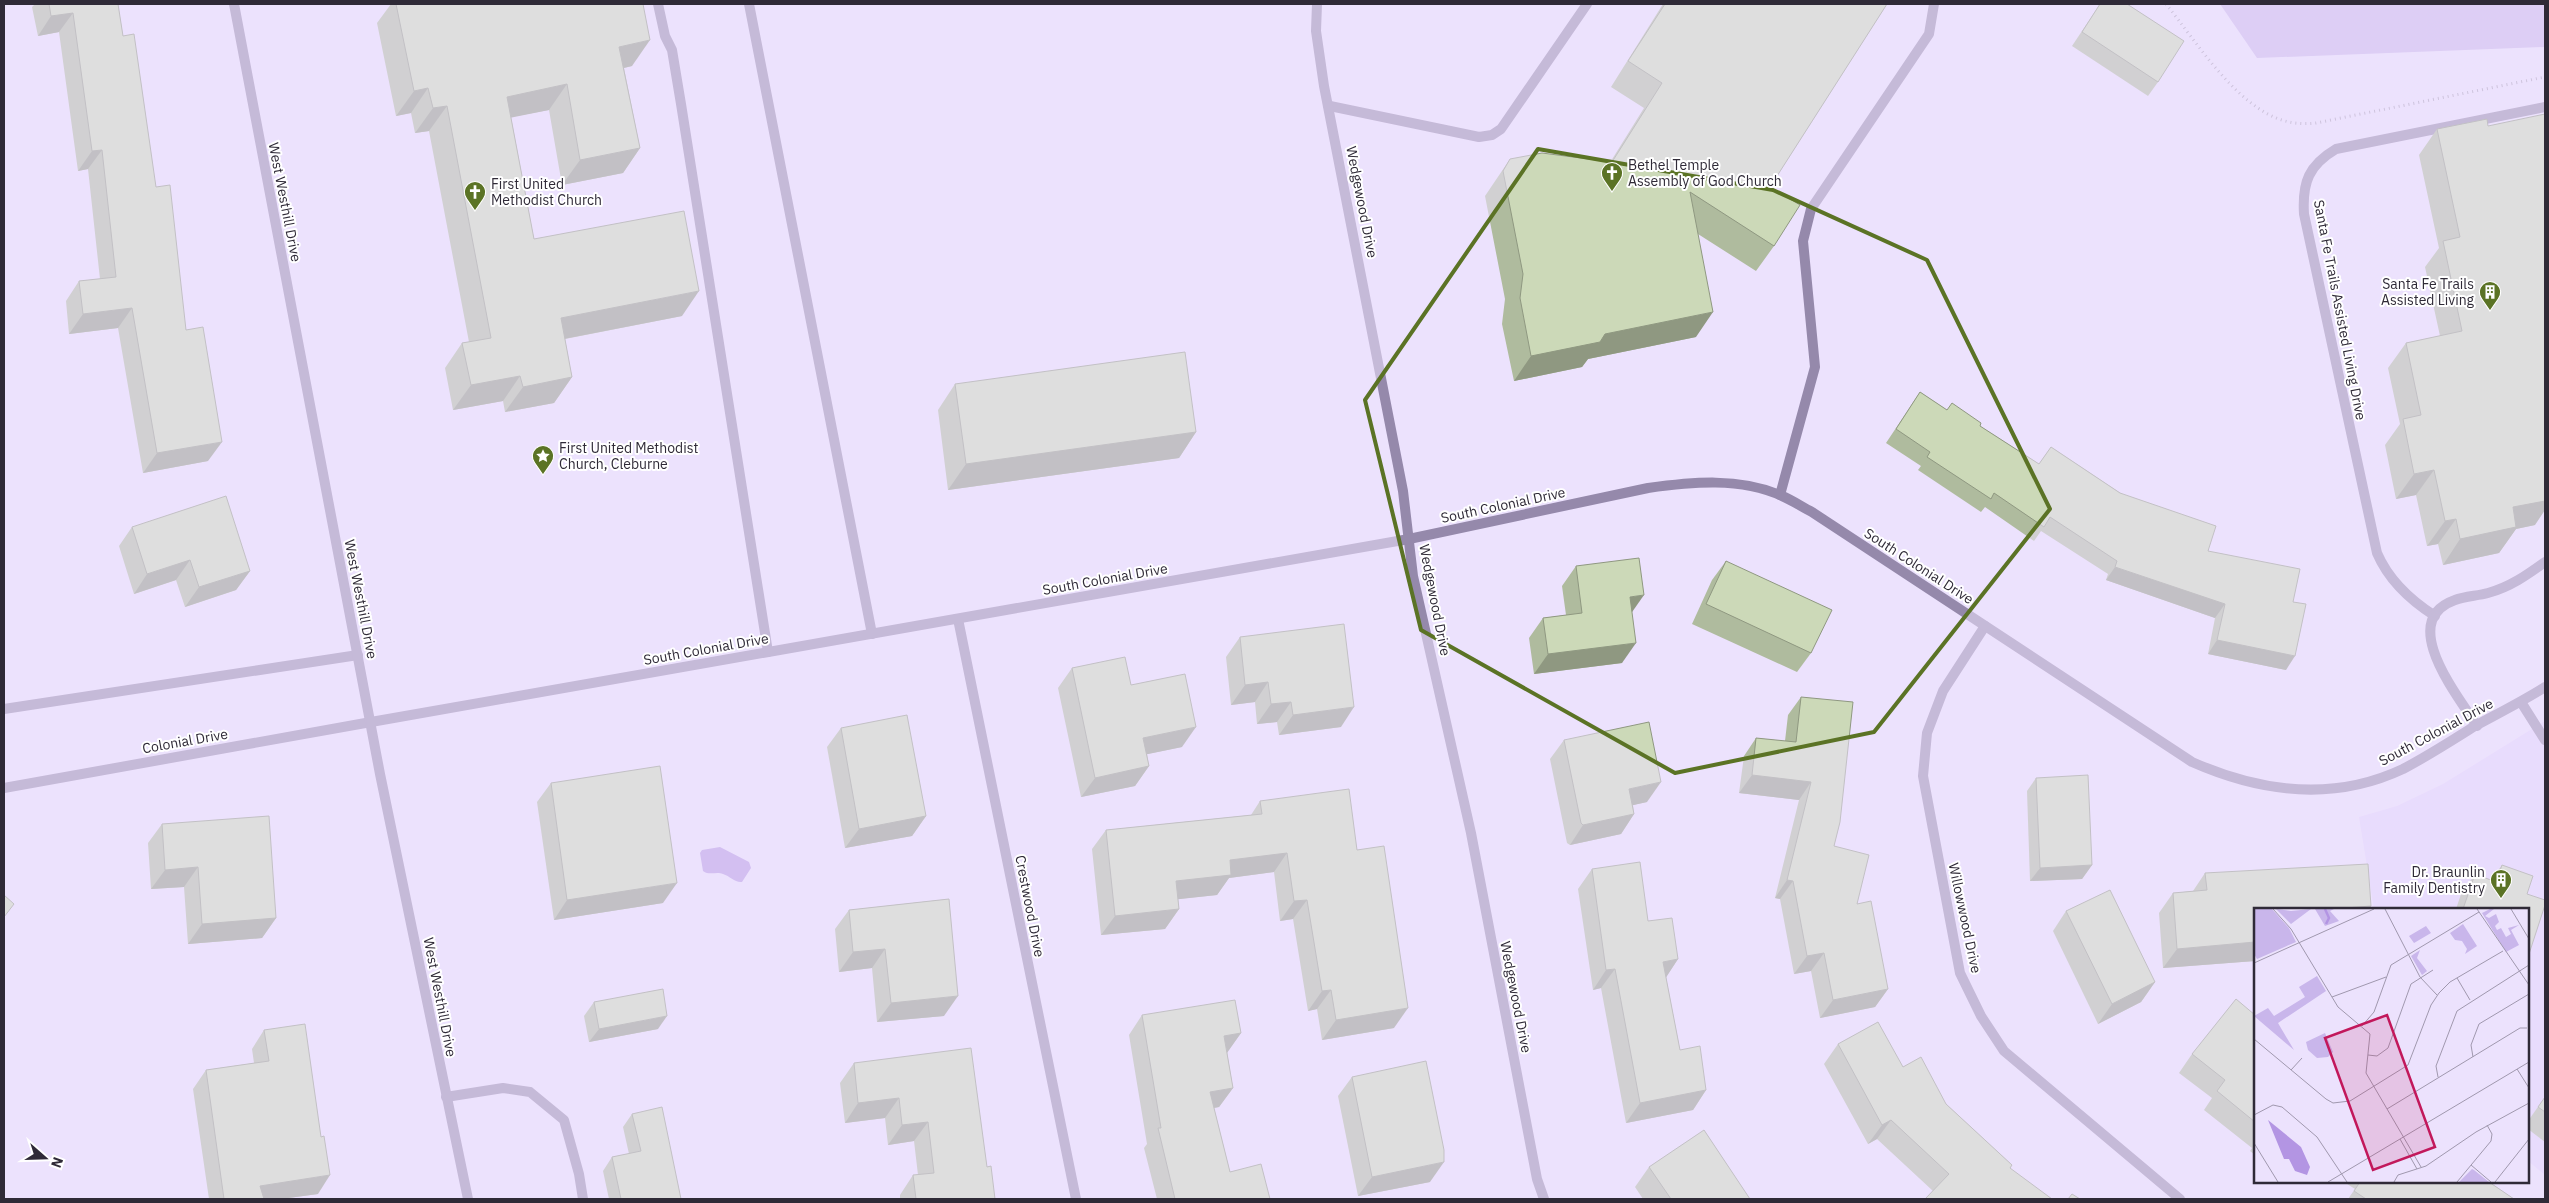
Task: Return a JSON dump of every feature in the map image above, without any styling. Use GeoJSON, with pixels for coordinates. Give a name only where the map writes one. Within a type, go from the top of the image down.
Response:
{"type":"FeatureCollection","features":[{"type":"Feature","properties":{"kind":"street","name":"West Westhill Drive"},"geometry":{"type":"LineString","coordinates":[[234,4],[371,722],[468,1199]]}},
{"type":"Feature","properties":{"kind":"street"},"geometry":{"type":"LineString","coordinates":[[658,4],[665,36],[672,50],[768,652]]}},
{"type":"Feature","properties":{"kind":"street"},"geometry":{"type":"LineString","coordinates":[[749,4],[872,634]]}},
{"type":"Feature","properties":{"kind":"street","name":"Wedgewood Drive"},"geometry":{"type":"LineString","coordinates":[[1317,4],[1316,31],[1401,482],[1413,576],[1471,833],[1537,1179],[1544,1199]]}},
{"type":"Feature","properties":{"kind":"street"},"geometry":{"type":"LineString","coordinates":[[1330,106],[1480,137],[1492,135],[1501,129],[1587,4]]}},
{"type":"Feature","properties":{"kind":"street"},"geometry":{"type":"LineString","coordinates":[[1780,495],[1815,367],[1803,242],[1811,210],[1929,34],[1934,4]]}},
{"type":"Feature","properties":{"kind":"street","name":"Santa Fe Trails Assisted Living Drive"},"geometry":{"type":"LineString","coordinates":[[2435,616],[2404,593],[2383,566],[2377,553],[2304,214],[2305,186],[2320,159],[2336,149],[2545,107]]}},
{"type":"Feature","properties":{"kind":"street","name":"South Colonial Drive"},"geometry":{"type":"LineString","coordinates":[[371,722],[1409,539],[1648,488],[1688,482],[1733,484],[1780,495],[1812,512],[2192,762],[2221,774],[2269,788],[2300,790],[2338,788],[2373,780],[2402,769],[2545,687]]}},
{"type":"Feature","properties":{"kind":"street"},"geometry":{"type":"LineString","coordinates":[[2477,726],[2434,655],[2430,633],[2435,616],[2442,606],[2454,600],[2489,593],[2510,585],[2545,562]]}},
{"type":"Feature","properties":{"kind":"street","name":"Crestwood Drive"},"geometry":{"type":"LineString","coordinates":[[958,619],[1076,1199]]}},
{"type":"Feature","properties":{"kind":"street","name":"Willowwood Drive"},"geometry":{"type":"LineString","coordinates":[[1985,626],[1944,690],[1927,734],[1923,776],[1960,973],[1981,1016],[2004,1050],[2180,1199]]}},
{"type":"Feature","properties":{"kind":"street"},"geometry":{"type":"LineString","coordinates":[[4,709],[358,655]]}},
{"type":"Feature","properties":{"kind":"street"},"geometry":{"type":"LineString","coordinates":[[2521,702],[2545,740]]}},
{"type":"Feature","properties":{"kind":"street","name":"Colonial Drive"},"geometry":{"type":"LineString","coordinates":[[4,788],[371,722]]}},
{"type":"Feature","properties":{"kind":"street"},"geometry":{"type":"LineString","coordinates":[[446,1097],[503,1088],[530,1092],[564,1120],[579,1174],[583,1199]]}},
{"type":"Feature","properties":{"kind":"path"},"geometry":{"type":"LineString","coordinates":[[2166,4],[2216,66],[2247,98],[2266,113],[2284,121],[2299,124],[2316,123],[2545,77]]}},
{"type":"Feature","properties":{"kind":"highlighted area"},"geometry":{"type":"Polygon","coordinates":[[[1538,149],[1773,190],[1927,260],[2050,509],[1874,732],[1675,773],[1421,630],[1365,400],[1538,149]]]}},
{"type":"Feature","properties":{"kind":"shaded area"},"geometry":{"type":"Polygon","coordinates":[[[2220,4],[2545,4],[2545,47],[2257,58],[2220,4]]]}},
{"type":"Feature","properties":{"kind":"shaded area"},"geometry":{"type":"Polygon","coordinates":[[[2545,721],[2545,1175],[2529,1162],[2529,908],[2374,908],[2359,817],[2397,806],[2443,784],[2545,721]]]}},
{"type":"Feature","properties":{"kind":"shaded area"},"geometry":{"type":"Polygon","coordinates":[[[720,847],[749,862],[751,868],[742,882],[720,873],[703,871],[700,853],[702,850],[720,847]]]}},
{"type":"Feature","properties":{"kind":"building"},"geometry":{"type":"Polygon","coordinates":[[[49,4],[118,4],[123,36],[134,34],[156,187],[170,185],[186,330],[203,327],[222,442],[157,453],[132,308],[83,314],[79,281],[116,277],[102,150],[92,151],[73,13],[51,16],[49,4]]]}},
{"type":"Feature","properties":{"kind":"building","name":"First United Methodist Church"},"geometry":{"type":"Polygon","coordinates":[[[396,4],[643,4],[650,40],[619,47],[640,148],[580,160],[567,84],[507,97],[534,239],[684,211],[699,291],[561,318],[572,377],[523,387],[520,376],[471,385],[462,343],[491,338],[447,106],[433,108],[428,88],[414,91],[396,4]]]}},
{"type":"Feature","properties":{"kind":"building","name":"Bethel Temple Assembly of God Church"},"geometry":{"type":"Polygon","coordinates":[[[1665,4],[1887,4],[1770,187],[1800,205],[1774,246],[1690,192],[1713,312],[1605,334],[1600,342],[1531,356],[1520,298],[1523,274],[1503,171],[1510,159],[1542,153],[1612,162],[1662,83],[1628,61],[1665,4]]]}},
{"type":"Feature","properties":{"kind":"building"},"geometry":{"type":"Polygon","coordinates":[[[2100,4],[2127,4],[2184,41],[2158,82],[2082,32],[2100,4]]]}},
{"type":"Feature","properties":{"kind":"building","name":"Santa Fe Trails Assisted Living"},"geometry":{"type":"Polygon","coordinates":[[[2545,114],[2545,501],[2513,507],[2516,527],[2460,539],[2456,519],[2445,521],[2434,470],[2414,474],[2403,419],[2421,415],[2406,343],[2462,331],[2443,241],[2460,237],[2437,129],[2487,119],[2488,126],[2545,114]]]}},
{"type":"Feature","properties":{"kind":"building"},"geometry":{"type":"Polygon","coordinates":[[[1185,352],[1196,432],[966,464],[955,384],[1185,352]]]}},
{"type":"Feature","properties":{"kind":"building"},"geometry":{"type":"Polygon","coordinates":[[[1920,392],[1947,410],[1952,403],[1981,423],[1980,426],[2039,464],[2051,447],[2120,493],[2216,526],[2208,551],[2300,569],[2293,602],[2306,604],[2295,656],[2217,640],[2225,604],[2115,567],[2117,561],[2050,517],[2044,527],[1994,493],[1991,499],[1927,457],[1930,452],[1896,429],[1920,392]]]}},
{"type":"Feature","properties":{"kind":"building"},"geometry":{"type":"Polygon","coordinates":[[[226,496],[250,571],[199,587],[190,560],[147,574],[132,527],[226,496]]]}},
{"type":"Feature","properties":{"kind":"building"},"geometry":{"type":"Polygon","coordinates":[[[1639,558],[1644,595],[1630,597],[1636,643],[1548,654],[1543,618],[1582,613],[1576,566],[1639,558]]]}},
{"type":"Feature","properties":{"kind":"building"},"geometry":{"type":"Polygon","coordinates":[[[1726,561],[1832,610],[1811,653],[1706,604],[1726,561]]]}},
{"type":"Feature","properties":{"kind":"building"},"geometry":{"type":"Polygon","coordinates":[[[1344,624],[1354,707],[1293,715],[1291,702],[1271,704],[1268,682],[1245,685],[1240,637],[1344,624]]]}},
{"type":"Feature","properties":{"kind":"building"},"geometry":{"type":"Polygon","coordinates":[[[1125,657],[1131,685],[1185,674],[1196,727],[1143,738],[1149,766],[1095,778],[1072,668],[1125,657]]]}},
{"type":"Feature","properties":{"kind":"building"},"geometry":{"type":"Polygon","coordinates":[[[1801,697],[1853,702],[1840,822],[1834,846],[1869,855],[1857,904],[1871,901],[1888,989],[1833,1000],[1824,953],[1807,956],[1793,881],[1787,880],[1811,782],[1752,775],[1756,738],[1796,742],[1801,697]]]}},
{"type":"Feature","properties":{"kind":"building"},"geometry":{"type":"Polygon","coordinates":[[[907,715],[926,816],[859,829],[841,728],[907,715]]]}},
{"type":"Feature","properties":{"kind":"building"},"geometry":{"type":"Polygon","coordinates":[[[1649,722],[1661,782],[1629,789],[1634,814],[1583,825],[1581,823],[1564,740],[1649,722]]]}},
{"type":"Feature","properties":{"kind":"building"},"geometry":{"type":"Polygon","coordinates":[[[660,766],[677,883],[567,900],[551,783],[660,766]]]}},
{"type":"Feature","properties":{"kind":"building"},"geometry":{"type":"Polygon","coordinates":[[[2088,775],[2092,865],[2040,868],[2036,778],[2088,775]]]}},
{"type":"Feature","properties":{"kind":"building"},"geometry":{"type":"Polygon","coordinates":[[[1349,789],[1357,850],[1384,846],[1408,1008],[1336,1020],[1331,990],[1322,991],[1307,900],[1294,901],[1287,853],[1230,860],[1231,875],[1176,881],[1179,909],[1115,916],[1106,830],[1262,814],[1260,801],[1349,789]]]}},
{"type":"Feature","properties":{"kind":"building"},"geometry":{"type":"Polygon","coordinates":[[[269,816],[276,918],[202,924],[198,867],[165,870],[162,824],[269,816]]]}},
{"type":"Feature","properties":{"kind":"building"},"geometry":{"type":"Polygon","coordinates":[[[1640,862],[1648,921],[1672,918],[1678,959],[1663,962],[1680,1050],[1700,1046],[1706,1090],[1640,1103],[1615,969],[1606,970],[1592,869],[1640,862]]]}},
{"type":"Feature","properties":{"kind":"building"},"geometry":{"type":"Polygon","coordinates":[[[2368,864],[2371,906],[2345,908],[2254,908],[2254,942],[2177,949],[2173,893],[2207,890],[2205,873],[2368,864]]]}},
{"type":"Feature","properties":{"kind":"building"},"geometry":{"type":"Polygon","coordinates":[[[2502,865],[2533,876],[2527,894],[2545,900],[2529,954],[2529,908],[2463,908],[2475,874],[2496,882],[2502,865]]]}},
{"type":"Feature","properties":{"kind":"building"},"geometry":{"type":"Polygon","coordinates":[[[2110,890],[2155,982],[2112,1004],[2066,911],[2110,890]]]}},
{"type":"Feature","properties":{"kind":"building"},"geometry":{"type":"Polygon","coordinates":[[[4,895],[14,904],[4,917],[4,895]]]}},
{"type":"Feature","properties":{"kind":"building"},"geometry":{"type":"Polygon","coordinates":[[[949,899],[958,996],[891,1003],[885,949],[853,952],[849,910],[949,899]]]}},
{"type":"Feature","properties":{"kind":"building"},"geometry":{"type":"Polygon","coordinates":[[[663,989],[667,1016],[599,1029],[594,1002],[663,989]]]}},
{"type":"Feature","properties":{"kind":"building"},"geometry":{"type":"Polygon","coordinates":[[[2236,999],[2254,1014],[2254,1121],[2217,1091],[2225,1080],[2192,1054],[2236,999]]]}},
{"type":"Feature","properties":{"kind":"building"},"geometry":{"type":"Polygon","coordinates":[[[1235,1000],[1241,1033],[1224,1036],[1233,1088],[1210,1092],[1230,1172],[1261,1164],[1270,1199],[1175,1199],[1158,1128],[1161,1128],[1142,1015],[1235,1000]]]}},
{"type":"Feature","properties":{"kind":"building"},"geometry":{"type":"Polygon","coordinates":[[[1878,1022],[1903,1067],[1921,1057],[1946,1104],[2012,1165],[2010,1168],[2052,1199],[1925,1199],[1949,1174],[1891,1120],[1882,1125],[1838,1044],[1878,1022]]]}},
{"type":"Feature","properties":{"kind":"building"},"geometry":{"type":"Polygon","coordinates":[[[305,1024],[321,1137],[324,1136],[330,1175],[260,1186],[264,1199],[224,1199],[206,1070],[269,1061],[264,1030],[305,1024]]]}},
{"type":"Feature","properties":{"kind":"building"},"geometry":{"type":"Polygon","coordinates":[[[971,1048],[987,1167],[991,1166],[995,1199],[916,1199],[913,1175],[934,1173],[928,1122],[902,1125],[899,1098],[858,1103],[854,1063],[971,1048]]]}},
{"type":"Feature","properties":{"kind":"building"},"geometry":{"type":"Polygon","coordinates":[[[1426,1061],[1444,1150],[1444,1162],[1372,1177],[1352,1077],[1426,1061]]]}},
{"type":"Feature","properties":{"kind":"building"},"geometry":{"type":"Polygon","coordinates":[[[2545,1097],[2545,1112],[2538,1107],[2545,1097]]]}},
{"type":"Feature","properties":{"kind":"building"},"geometry":{"type":"Polygon","coordinates":[[[662,1107],[681,1199],[621,1199],[612,1157],[641,1151],[632,1114],[662,1107]]]}},
{"type":"Feature","properties":{"kind":"building"},"geometry":{"type":"Polygon","coordinates":[[[1704,1130],[1750,1199],[1671,1199],[1649,1167],[1704,1130]]]}},
{"type":"Feature","properties":{"kind":"building"},"geometry":{"type":"Polygon","coordinates":[[[2359,1183],[2490,1183],[2514,1199],[2366,1199],[2354,1191],[2359,1183]]]}},
{"type":"Feature","properties":{"kind":"building"},"geometry":{"type":"Polygon","coordinates":[[[2072,1194],[2080,1199],[2068,1199],[2072,1194]]]}},
{"type":"Feature","properties":{"kind":"place","name":"Bethel Temple Assembly of God Church"},"geometry":{"type":"Point","coordinates":[1612,192]}},
{"type":"Feature","properties":{"kind":"place","name":"First United Methodist Church"},"geometry":{"type":"Point","coordinates":[475,211]}},
{"type":"Feature","properties":{"kind":"place","name":"Santa Fe Trails Assisted Living"},"geometry":{"type":"Point","coordinates":[2490,311]}},
{"type":"Feature","properties":{"kind":"place","name":"First United Methodist Church, Cleburne"},"geometry":{"type":"Point","coordinates":[543,475]}},
{"type":"Feature","properties":{"kind":"place","name":"Dr. Braunlin Family Dentistry"},"geometry":{"type":"Point","coordinates":[2501,899]}}]}
